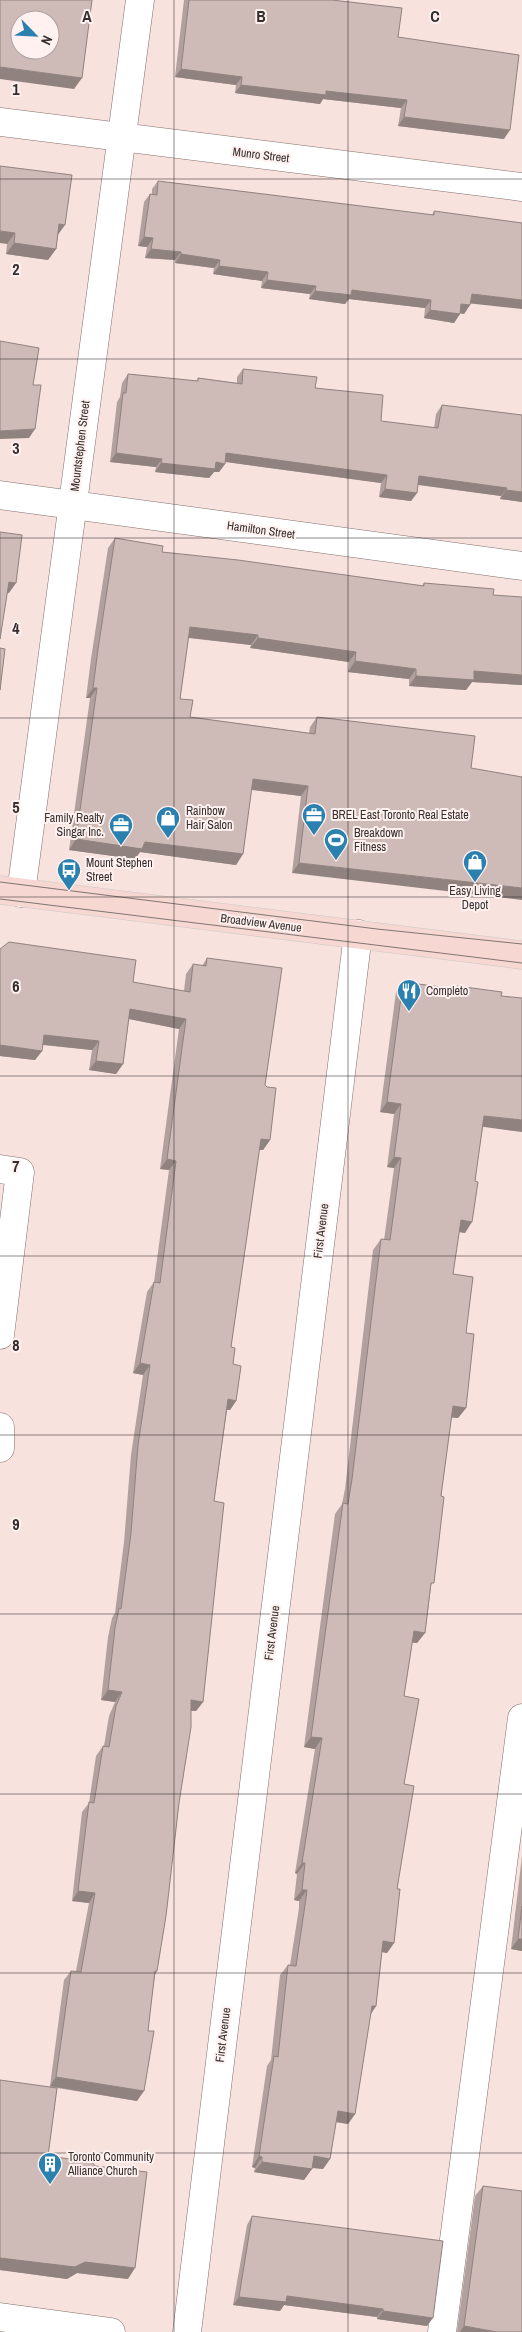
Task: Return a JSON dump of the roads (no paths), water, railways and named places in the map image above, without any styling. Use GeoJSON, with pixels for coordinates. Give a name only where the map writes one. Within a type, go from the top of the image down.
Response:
{"type":"FeatureCollection","features":[{"type":"Feature","properties":{"kind":"main road","name":"Broadview Avenue"},"geometry":{"type":"LineString","coordinates":[[11,891],[522,955]]}},
{"type":"Feature","properties":{"kind":"street","name":"Mountstephen Street"},"geometry":{"type":"LineString","coordinates":[[11,891],[73,504],[120,137],[140,0]]}},
{"type":"Feature","properties":{"kind":"street","name":"Munro Street"},"geometry":{"type":"LineString","coordinates":[[0,122],[522,187]]}},
{"type":"Feature","properties":{"kind":"street","name":"Hamilton Street"},"geometry":{"type":"LineString","coordinates":[[0,495],[522,566]]}},
{"type":"Feature","properties":{"kind":"street","name":"First Avenue"},"geometry":{"type":"LineString","coordinates":[[186,2332],[358,934]]}},
{"type":"Feature","properties":{"kind":"street"},"geometry":{"type":"LineString","coordinates":[[0,1169],[20,1172],[0,1334]]}},
{"type":"Feature","properties":{"kind":"street"},"geometry":{"type":"LineString","coordinates":[[0,1427],[0,1448]]}},
{"type":"Feature","properties":{"kind":"street"},"geometry":{"type":"LineString","coordinates":[[442,2332],[522,1718]]}},
{"type":"Feature","properties":{"kind":"street"},"geometry":{"type":"LineString","coordinates":[[0,2317],[111,2332]]}},
{"type":"Feature","properties":{"kind":"tram line"},"geometry":{"type":"LineString","coordinates":[[0,882],[377,929],[522,944]]}},
{"type":"Feature","properties":{"kind":"tram line"},"geometry":{"type":"LineString","coordinates":[[0,899],[522,963]]}},
{"type":"Feature","properties":{"kind":"place","name":"BREL East Toronto Real Estate"},"geometry":{"type":"Point","coordinates":[314,836]}},
{"type":"Feature","properties":{"kind":"place","name":"Rainbow Hair Salon"},"geometry":{"type":"Point","coordinates":[168,839]}},
{"type":"Feature","properties":{"kind":"place","name":"Family Realty Singar Inc."},"geometry":{"type":"Point","coordinates":[121,846]}},
{"type":"Feature","properties":{"kind":"place","name":"Breakdown Fitness"},"geometry":{"type":"Point","coordinates":[336,861]}},
{"type":"Feature","properties":{"kind":"place","name":"Easy Living Depot"},"geometry":{"type":"Point","coordinates":[475,883]}},
{"type":"Feature","properties":{"kind":"place","name":"Mount Stephen Street"},"geometry":{"type":"Point","coordinates":[69,891]}},
{"type":"Feature","properties":{"kind":"place","name":"Completo"},"geometry":{"type":"Point","coordinates":[409,1012]}},
{"type":"Feature","properties":{"kind":"place","name":"Toronto Community Alliance Church"},"geometry":{"type":"Point","coordinates":[50,2185]}}]}
